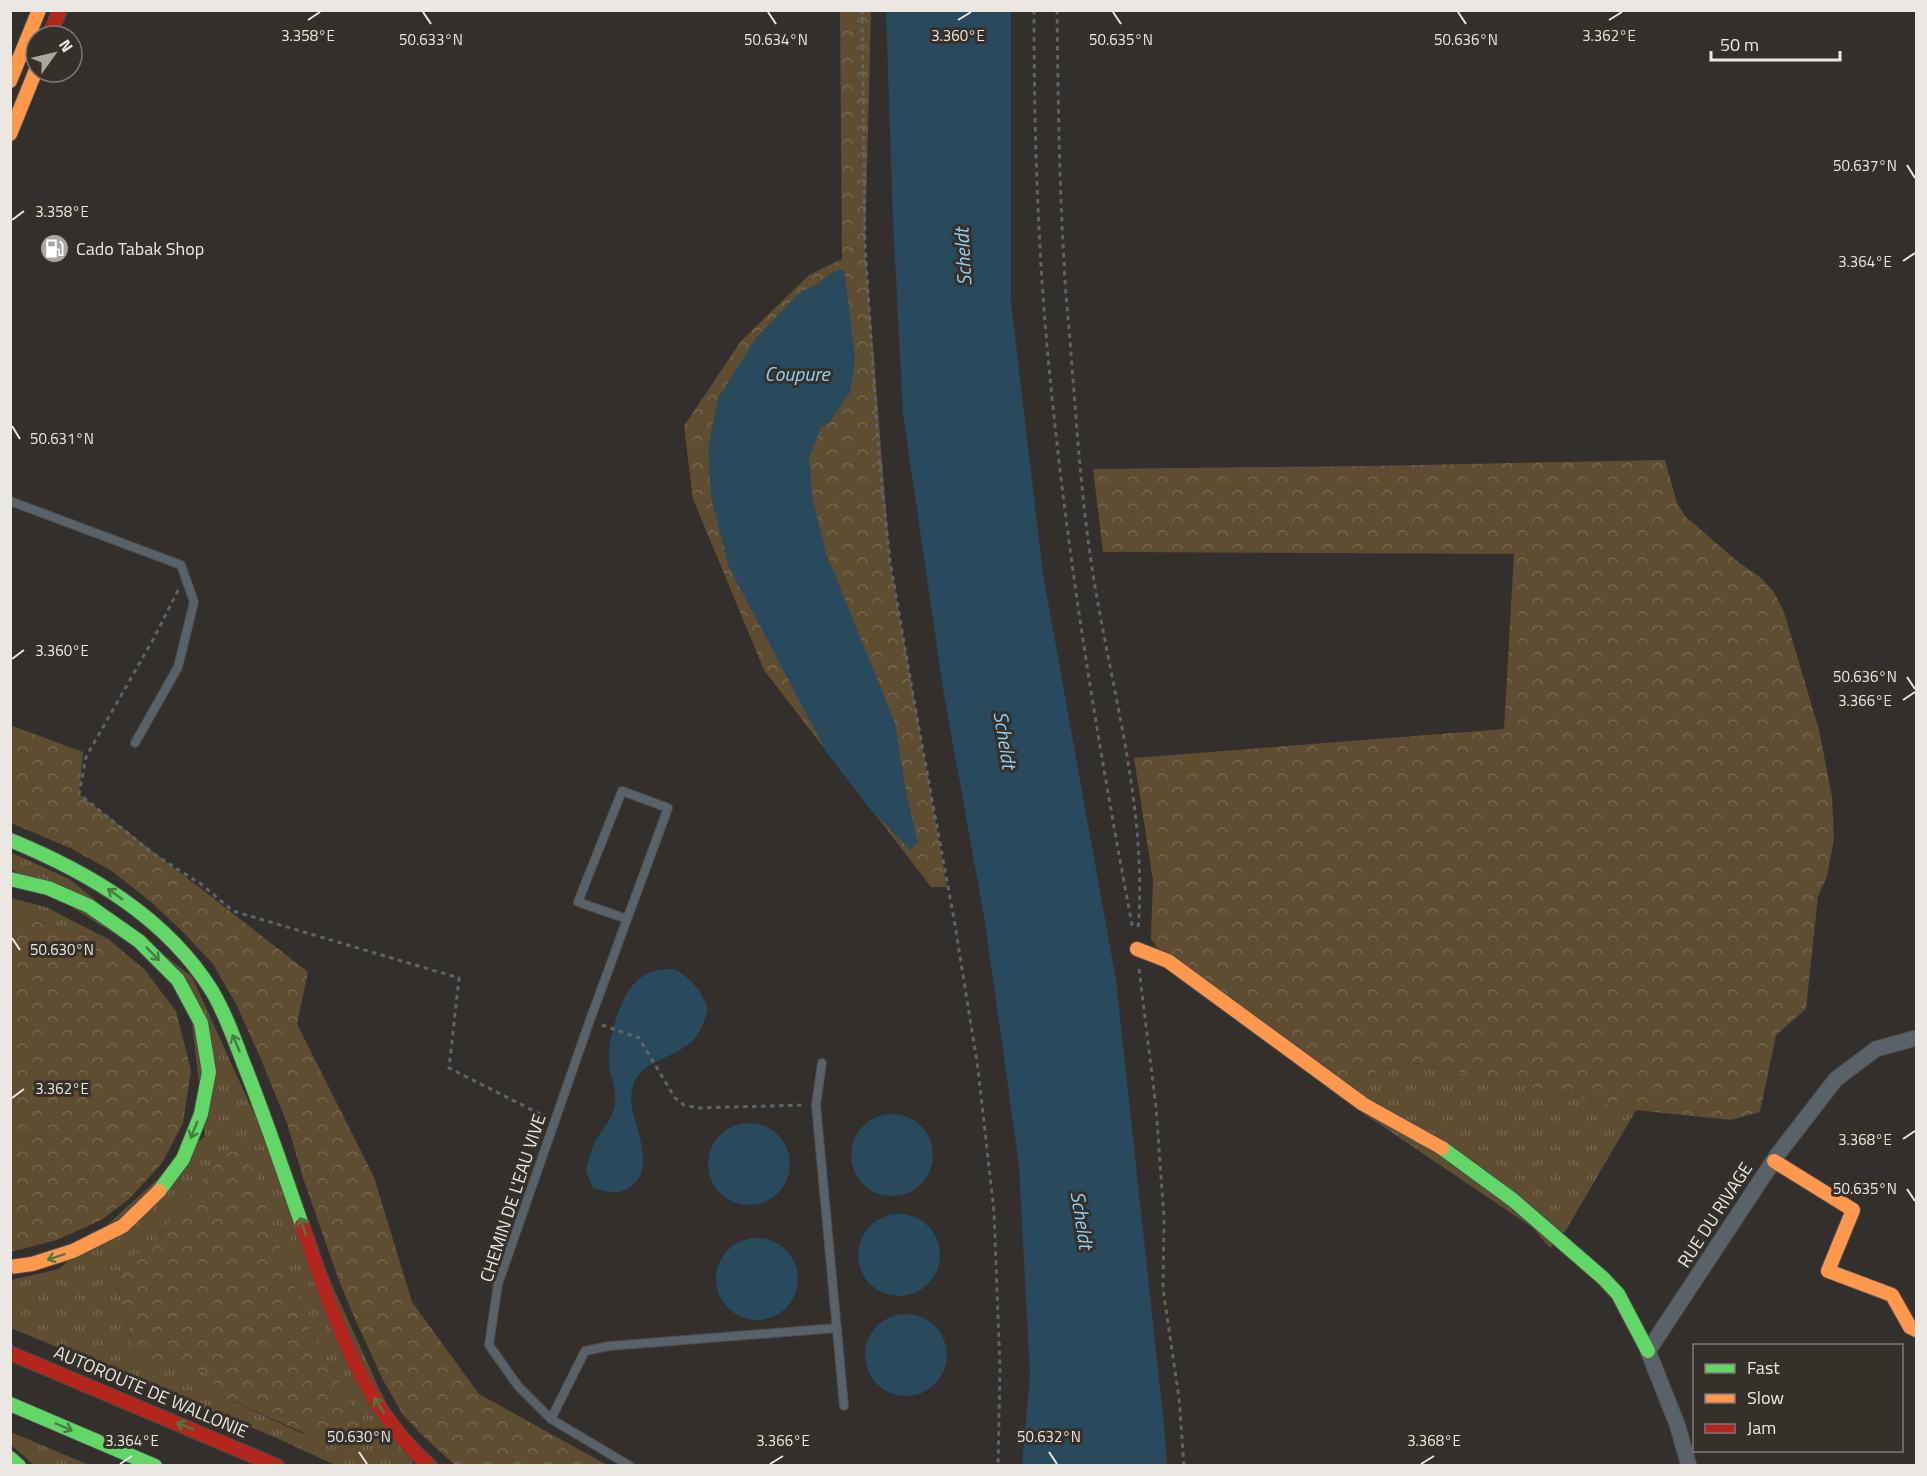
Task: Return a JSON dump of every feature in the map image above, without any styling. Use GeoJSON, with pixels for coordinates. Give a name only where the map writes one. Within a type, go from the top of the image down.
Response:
{"type":"FeatureCollection","features":[{"type":"Feature","properties":{"kind":"main road"},"geometry":{"type":"LineString","coordinates":[[10,81],[39,10]]}},
{"type":"Feature","properties":{"kind":"main road"},"geometry":{"type":"LineString","coordinates":[[10,134],[30,84]]}},
{"type":"Feature","properties":{"kind":"main road"},"geometry":{"type":"LineString","coordinates":[[10,840],[63,863],[97,882],[140,912],[170,940],[208,984],[234,1038],[264,1113],[326,1292],[350,1350],[379,1407],[407,1445],[430,1466]]}},
{"type":"Feature","properties":{"kind":"main road"},"geometry":{"type":"LineString","coordinates":[[10,879],[48,888],[89,906],[140,940],[178,980],[201,1023],[209,1071],[201,1114],[183,1159],[158,1193],[123,1226],[73,1251],[32,1264],[10,1268]]}},
{"type":"Feature","properties":{"kind":"main road"},"geometry":{"type":"LineString","coordinates":[[1137,949],[1168,962],[1363,1104],[1450,1153],[1513,1200],[1611,1286],[1630,1314],[1648,1351]]}},
{"type":"Feature","properties":{"kind":"main road"},"geometry":{"type":"LineString","coordinates":[[1774,1161],[1853,1209],[1828,1271],[1892,1295],[1910,1327],[1917,1330]]}},
{"type":"Feature","properties":{"kind":"main road","name":"AUTOROUTE DE WALLONIE"},"geometry":{"type":"LineString","coordinates":[[10,1353],[277,1466]]}},
{"type":"Feature","properties":{"kind":"main road"},"geometry":{"type":"LineString","coordinates":[[10,1404],[155,1466]]}},
{"type":"Feature","properties":{"kind":"main road"},"geometry":{"type":"LineString","coordinates":[[10,1458],[19,1466]]}},
{"type":"Feature","properties":{"kind":"street","name":"RUE DU RIVAGE"},"geometry":{"type":"LineString","coordinates":[[1648,1351],[1774,1161],[1836,1079],[1876,1048],[1917,1038]]}},
{"type":"Feature","properties":{"kind":"street"},"geometry":{"type":"LineString","coordinates":[[1648,1351],[1677,1424],[1689,1466]]}},
{"type":"Feature","properties":{"kind":"lane"},"geometry":{"type":"LineString","coordinates":[[10,501],[181,565],[194,602],[178,668],[135,742]]}},
{"type":"Feature","properties":{"kind":"lane","name":"CHEMIN DE L'EAU VIVE"},"geometry":{"type":"LineString","coordinates":[[627,919],[578,902],[622,791],[668,808],[554,1121],[498,1284],[489,1345],[518,1386],[551,1419],[630,1466]]}},
{"type":"Feature","properties":{"kind":"lane"},"geometry":{"type":"LineString","coordinates":[[822,1063],[816,1105],[844,1406]]}},
{"type":"Feature","properties":{"kind":"lane"},"geometry":{"type":"LineString","coordinates":[[551,1419],[585,1351],[609,1346],[837,1328]]}},
{"type":"Feature","properties":{"kind":"path"},"geometry":{"type":"LineString","coordinates":[[862,10],[866,268],[879,457],[890,561],[955,925],[978,1069],[994,1212],[1000,1368],[998,1466]]}},
{"type":"Feature","properties":{"kind":"path"},"geometry":{"type":"LineString","coordinates":[[1034,10],[1039,234],[1052,404],[1082,624],[1129,908]]}},
{"type":"Feature","properties":{"kind":"path"},"geometry":{"type":"LineString","coordinates":[[1058,10],[1058,109],[1064,264],[1080,467],[1088,542],[1140,848],[1141,896],[1137,949]]}},
{"type":"Feature","properties":{"kind":"path"},"geometry":{"type":"LineString","coordinates":[[187,581],[177,591],[155,636],[86,757],[79,794],[155,855],[201,884],[232,911],[459,978],[449,1068],[554,1121]]}},
{"type":"Feature","properties":{"kind":"path"},"geometry":{"type":"LineString","coordinates":[[1141,982],[1156,1107],[1164,1217],[1162,1289],[1179,1398],[1184,1466]]}},
{"type":"Feature","properties":{"kind":"path"},"geometry":{"type":"LineString","coordinates":[[605,1026],[639,1038],[675,1098],[684,1105],[698,1108],[816,1105]]}},
{"type":"Feature","properties":{"kind":"green space"},"geometry":{"type":"Polygon","coordinates":[[[840,11],[871,11],[865,247],[890,561],[947,887],[931,887],[764,670],[693,499],[684,426],[741,341],[809,275],[842,259],[840,11]]]}},
{"type":"Feature","properties":{"kind":"green space"},"geometry":{"type":"Polygon","coordinates":[[[1665,460],[1677,503],[1685,516],[1738,562],[1760,577],[1774,592],[1784,612],[1819,730],[1832,797],[1834,838],[1827,877],[1818,896],[1806,1009],[1776,1035],[1760,1112],[1731,1120],[1636,1110],[1406,1061],[1347,1085],[1165,959],[1151,939],[1153,880],[1134,758],[1504,729],[1514,554],[1103,552],[1093,469],[1665,460]]]}},
{"type":"Feature","properties":{"kind":"green space"},"geometry":{"type":"Polygon","coordinates":[[[10,725],[83,752],[79,794],[308,972],[297,1024],[374,1177],[412,1302],[479,1394],[607,1465],[455,1465],[403,1415],[383,1380],[338,1278],[303,1178],[287,1123],[236,1004],[213,964],[151,902],[112,871],[70,848],[11,823],[10,725]]]}},
{"type":"Feature","properties":{"kind":"green space"},"geometry":{"type":"Polygon","coordinates":[[[10,852],[69,879],[192,977],[414,1465],[335,1465],[272,1436],[11,1328],[11,1280],[59,1269],[205,1136],[187,979],[11,869],[10,852]],[[243,1142],[221,1158],[159,1236],[122,1266],[117,1285],[138,1363],[169,1365],[209,1373],[221,1396],[301,1433],[367,1435],[309,1328],[243,1142]]]}},
{"type":"Feature","properties":{"kind":"green space"},"geometry":{"type":"Polygon","coordinates":[[[11,898],[46,907],[108,939],[68,931],[11,912],[11,898]]]}},
{"type":"Feature","properties":{"kind":"green space"},"geometry":{"type":"Polygon","coordinates":[[[10,912],[68,931],[108,939],[144,969],[176,1011],[191,1070],[183,1123],[162,1163],[129,1199],[101,1220],[57,1240],[11,1252],[10,912]]]}},
{"type":"Feature","properties":{"kind":"green space"},"geometry":{"type":"Polygon","coordinates":[[[1406,1061],[1636,1110],[1566,1230],[1550,1248],[1533,1228],[1338,1096],[1347,1085],[1406,1061]]]}},
{"type":"Feature","properties":{"kind":"green space"},"geometry":{"type":"Polygon","coordinates":[[[243,1141],[309,1328],[367,1435],[365,1445],[345,1451],[221,1396],[208,1373],[169,1365],[138,1363],[117,1285],[122,1266],[159,1236],[221,1158],[243,1141]]]}},
{"type":"Feature","properties":{"kind":"green space"},"geometry":{"type":"Polygon","coordinates":[[[11,1432],[89,1465],[34,1465],[11,1445],[11,1432]]]}},
{"type":"Feature","properties":{"kind":"water","name":"Scheldt"},"geometry":{"type":"Polygon","coordinates":[[[886,11],[1011,11],[1011,302],[1043,574],[1116,980],[1167,1465],[1022,1465],[1030,1376],[1019,1165],[985,922],[944,695],[903,414],[893,221],[886,11]]]}},
{"type":"Feature","properties":{"kind":"water","name":"Coupure"},"geometry":{"type":"Polygon","coordinates":[[[844,269],[855,357],[851,391],[830,422],[821,427],[809,457],[813,501],[826,553],[895,723],[906,792],[918,843],[910,850],[871,810],[827,753],[729,567],[711,498],[708,450],[718,398],[756,338],[798,294],[831,273],[844,269]]]}},
{"type":"Feature","properties":{"kind":"water"},"geometry":{"type":"Polygon","coordinates":[[[675,969],[692,982],[702,996],[708,1010],[704,1023],[691,1042],[648,1066],[635,1079],[631,1101],[643,1152],[640,1176],[632,1186],[623,1191],[608,1192],[593,1188],[586,1171],[596,1140],[614,1109],[615,1094],[609,1053],[621,1005],[640,978],[657,970],[675,969]]]}},
{"type":"Feature","properties":{"kind":"water"},"geometry":{"type":"Polygon","coordinates":[[[892,1114],[908,1117],[921,1126],[930,1139],[933,1155],[930,1171],[921,1184],[908,1193],[892,1196],[876,1193],[863,1184],[854,1171],[851,1155],[854,1139],[863,1126],[876,1117],[892,1114]]]}},
{"type":"Feature","properties":{"kind":"water"},"geometry":{"type":"Polygon","coordinates":[[[749,1123],[765,1126],[778,1135],[787,1148],[790,1164],[787,1180],[778,1193],[765,1202],[749,1205],[733,1202],[720,1193],[711,1180],[708,1164],[711,1148],[720,1135],[733,1126],[749,1123]]]}},
{"type":"Feature","properties":{"kind":"water"},"geometry":{"type":"Polygon","coordinates":[[[899,1214],[915,1217],[928,1226],[937,1239],[940,1255],[937,1271],[928,1284],[915,1293],[899,1296],[883,1293],[870,1284],[861,1271],[858,1255],[861,1239],[870,1226],[883,1217],[899,1214]]]}},
{"type":"Feature","properties":{"kind":"water"},"geometry":{"type":"Polygon","coordinates":[[[757,1238],[773,1241],[786,1250],[795,1263],[798,1279],[795,1295],[786,1308],[773,1317],[757,1320],[741,1317],[728,1308],[719,1295],[716,1279],[719,1263],[728,1250],[741,1241],[757,1238]]]}},
{"type":"Feature","properties":{"kind":"water"},"geometry":{"type":"Polygon","coordinates":[[[906,1314],[922,1317],[935,1326],[944,1339],[947,1355],[944,1371],[935,1384],[922,1393],[906,1396],[890,1393],[877,1384],[868,1371],[865,1355],[868,1339],[877,1326],[890,1317],[906,1314]]]}},
{"type":"Feature","properties":{"kind":"traffic: fast"},"geometry":{"type":"LineString","coordinates":[[10,840],[68,867],[123,900],[172,941],[193,965],[212,991],[229,1026],[302,1225]]}},
{"type":"Feature","properties":{"kind":"traffic: fast"},"geometry":{"type":"LineString","coordinates":[[10,879],[48,888],[89,906],[139,941],[178,980],[201,1023],[209,1072],[201,1114],[183,1159],[159,1191]]}},
{"type":"Feature","properties":{"kind":"traffic: fast"},"geometry":{"type":"LineString","coordinates":[[1442,1148],[1513,1200],[1603,1278],[1618,1294],[1648,1351]]}},
{"type":"Feature","properties":{"kind":"traffic: fast"},"geometry":{"type":"LineString","coordinates":[[10,1404],[155,1466]]}},
{"type":"Feature","properties":{"kind":"traffic: fast"},"geometry":{"type":"LineString","coordinates":[[10,1458],[19,1466]]}},
{"type":"Feature","properties":{"kind":"traffic: slow"},"geometry":{"type":"LineString","coordinates":[[10,81],[39,10]]}},
{"type":"Feature","properties":{"kind":"traffic: slow"},"geometry":{"type":"LineString","coordinates":[[10,134],[30,84]]}},
{"type":"Feature","properties":{"kind":"traffic: slow"},"geometry":{"type":"LineString","coordinates":[[1137,949],[1168,961],[1363,1104],[1442,1148]]}},
{"type":"Feature","properties":{"kind":"traffic: slow"},"geometry":{"type":"LineString","coordinates":[[1774,1161],[1853,1210],[1828,1271],[1892,1295],[1910,1327],[1916,1330]]}},
{"type":"Feature","properties":{"kind":"traffic: slow"},"geometry":{"type":"LineString","coordinates":[[10,1267],[32,1264],[73,1251],[123,1226],[159,1191]]}},
{"type":"Feature","properties":{"kind":"traffic: jam"},"geometry":{"type":"LineString","coordinates":[[54,24],[60,10]]}},
{"type":"Feature","properties":{"kind":"traffic: jam"},"geometry":{"type":"LineString","coordinates":[[302,1225],[337,1323],[367,1386],[385,1415],[406,1442],[430,1466]]}},
{"type":"Feature","properties":{"kind":"traffic: jam"},"geometry":{"type":"LineString","coordinates":[[10,1353],[277,1466]]}},
{"type":"Feature","properties":{"kind":"place","name":"Cado Tabak Shop"},"geometry":{"type":"Point","coordinates":[55,249]}}]}
